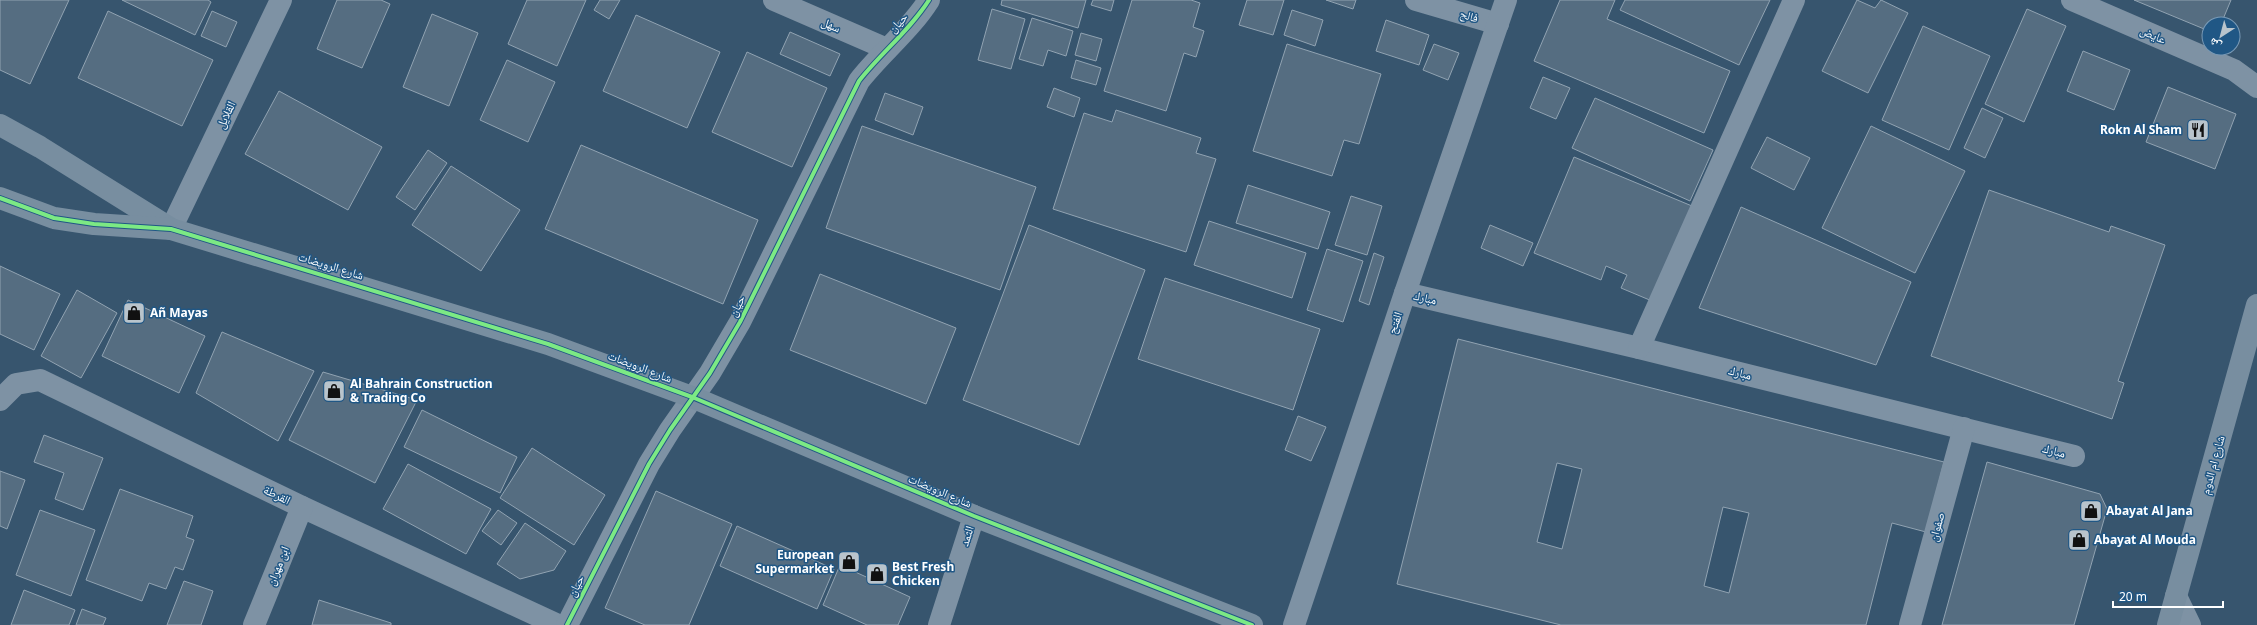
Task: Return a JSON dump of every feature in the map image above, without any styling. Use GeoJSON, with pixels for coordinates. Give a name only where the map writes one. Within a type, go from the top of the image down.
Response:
{"type":"FeatureCollection","features":[{"type":"Feature","properties":{"kind":"street","name":"القلايل"},"geometry":{"type":"LineString","coordinates":[[171,229],[280,0]]}},
{"type":"Feature","properties":{"kind":"street","name":"سهل"},"geometry":{"type":"LineString","coordinates":[[774,0],[887,49]]}},
{"type":"Feature","properties":{"kind":"street","name":"حيان"},"geometry":{"type":"LineString","coordinates":[[567,625],[649,464],[692,397],[710,373],[740,322],[849,99],[863,75],[921,13],[929,0]]}},
{"type":"Feature","properties":{"kind":"street","name":"فالح"},"geometry":{"type":"LineString","coordinates":[[1416,0],[1498,24]]}},
{"type":"Feature","properties":{"kind":"street","name":"الفتح"},"geometry":{"type":"LineString","coordinates":[[1294,625],[1405,293],[1506,0]]}},
{"type":"Feature","properties":{"kind":"street"},"geometry":{"type":"LineString","coordinates":[[1639,348],[1794,0]]}},
{"type":"Feature","properties":{"kind":"street","name":"عايض"},"geometry":{"type":"LineString","coordinates":[[2072,0],[2234,70],[2257,87]]}},
{"type":"Feature","properties":{"kind":"street","name":"عايض"},"geometry":{"type":"LineString","coordinates":[[2234,70],[2257,71]]}},
{"type":"Feature","properties":{"kind":"street","name":"شارع الرويضات"},"geometry":{"type":"LineString","coordinates":[[0,125],[40,147],[171,229]]}},
{"type":"Feature","properties":{"kind":"street","name":"شارع الرويضات"},"geometry":{"type":"LineString","coordinates":[[0,198],[54,218],[100,225],[171,229],[548,344],[692,397],[974,516],[1252,625]]}},
{"type":"Feature","properties":{"kind":"street","name":"مبارك"},"geometry":{"type":"LineString","coordinates":[[1405,293],[1639,348],[2074,456]]}},
{"type":"Feature","properties":{"kind":"street","name":"شارع ام الدوم"},"geometry":{"type":"LineString","coordinates":[[2168,625],[2257,305]]}},
{"type":"Feature","properties":{"kind":"street","name":"القرطة"},"geometry":{"type":"LineString","coordinates":[[0,400],[16,384],[40,380],[302,507],[558,625]]}},
{"type":"Feature","properties":{"kind":"street","name":"صفوان"},"geometry":{"type":"LineString","coordinates":[[1910,625],[1964,428]]}},
{"type":"Feature","properties":{"kind":"street","name":"ابن مهران"},"geometry":{"type":"LineString","coordinates":[[254,625],[302,507]]}},
{"type":"Feature","properties":{"kind":"street","name":"الثمد"},"geometry":{"type":"LineString","coordinates":[[939,625],[974,516]]}},
{"type":"Feature","properties":{"kind":"street"},"geometry":{"type":"LineString","coordinates":[[2176,596],[2190,625]]}},
{"type":"Feature","properties":{"kind":"building"},"geometry":{"type":"Polygon","coordinates":[[[0,0],[69,0],[30,84],[0,70],[0,0]]]}},
{"type":"Feature","properties":{"kind":"building"},"geometry":{"type":"Polygon","coordinates":[[[122,0],[208,0],[211,2],[195,35],[122,0]]]}},
{"type":"Feature","properties":{"kind":"building"},"geometry":{"type":"Polygon","coordinates":[[[337,0],[381,0],[390,4],[362,68],[317,49],[337,0]]]}},
{"type":"Feature","properties":{"kind":"building"},"geometry":{"type":"Polygon","coordinates":[[[527,0],[586,0],[557,66],[508,44],[527,0]]]}},
{"type":"Feature","properties":{"kind":"building"},"geometry":{"type":"Polygon","coordinates":[[[600,0],[620,0],[609,19],[594,10],[600,0]]]}},
{"type":"Feature","properties":{"kind":"building"},"geometry":{"type":"Polygon","coordinates":[[[1002,0],[1086,0],[1078,28],[1001,5],[1002,0]]]}},
{"type":"Feature","properties":{"kind":"building"},"geometry":{"type":"Polygon","coordinates":[[[1093,0],[1114,0],[1111,11],[1091,5],[1093,0]]]}},
{"type":"Feature","properties":{"kind":"building"},"geometry":{"type":"Polygon","coordinates":[[[1132,0],[1191,0],[1200,3],[1193,27],[1204,31],[1196,57],[1184,53],[1166,111],[1104,91],[1132,0]]]}},
{"type":"Feature","properties":{"kind":"building"},"geometry":{"type":"Polygon","coordinates":[[[1247,0],[1284,0],[1273,35],[1239,25],[1247,0]]]}},
{"type":"Feature","properties":{"kind":"building"},"geometry":{"type":"Polygon","coordinates":[[[1326,0],[1356,0],[1353,9],[1326,0]]]}},
{"type":"Feature","properties":{"kind":"building"},"geometry":{"type":"Polygon","coordinates":[[[1560,0],[1615,0],[1607,19],[1730,71],[1704,133],[1534,61],[1560,0]]]}},
{"type":"Feature","properties":{"kind":"building"},"geometry":{"type":"Polygon","coordinates":[[[1625,0],[1770,0],[1739,65],[1620,10],[1625,0]]]}},
{"type":"Feature","properties":{"kind":"building"},"geometry":{"type":"Polygon","coordinates":[[[1857,0],[1875,8],[1881,0],[1908,13],[1868,93],[1822,71],[1857,0]]]}},
{"type":"Feature","properties":{"kind":"building"},"geometry":{"type":"Polygon","coordinates":[[[2134,0],[2231,0],[2224,16],[2201,16],[2201,28],[2134,0]]]}},
{"type":"Feature","properties":{"kind":"building"},"geometry":{"type":"Polygon","coordinates":[[[992,9],[1025,19],[1011,69],[978,60],[992,9]]]}},
{"type":"Feature","properties":{"kind":"building"},"geometry":{"type":"Polygon","coordinates":[[[2027,9],[2066,26],[2024,122],[1985,104],[2027,9]]]}},
{"type":"Feature","properties":{"kind":"building"},"geometry":{"type":"Polygon","coordinates":[[[1292,10],[1323,20],[1315,46],[1284,35],[1292,10]]]}},
{"type":"Feature","properties":{"kind":"building"},"geometry":{"type":"Polygon","coordinates":[[[108,11],[213,60],[182,126],[78,78],[108,11]]]}},
{"type":"Feature","properties":{"kind":"building"},"geometry":{"type":"Polygon","coordinates":[[[212,11],[237,22],[226,47],[201,36],[212,11]]]}},
{"type":"Feature","properties":{"kind":"building"},"geometry":{"type":"Polygon","coordinates":[[[432,14],[478,33],[449,106],[403,87],[432,14]]]}},
{"type":"Feature","properties":{"kind":"building"},"geometry":{"type":"Polygon","coordinates":[[[636,15],[720,52],[687,128],[603,91],[636,15]]]}},
{"type":"Feature","properties":{"kind":"building"},"geometry":{"type":"Polygon","coordinates":[[[1032,18],[1073,31],[1066,56],[1048,50],[1043,66],[1019,59],[1032,18]]]}},
{"type":"Feature","properties":{"kind":"building"},"geometry":{"type":"Polygon","coordinates":[[[1386,20],[1429,35],[1419,65],[1376,51],[1386,20]]]}},
{"type":"Feature","properties":{"kind":"building"},"geometry":{"type":"Polygon","coordinates":[[[1923,26],[1990,56],[1949,150],[1882,120],[1923,26]]]}},
{"type":"Feature","properties":{"kind":"building"},"geometry":{"type":"Polygon","coordinates":[[[790,32],[840,54],[830,76],[780,54],[790,32]]]}},
{"type":"Feature","properties":{"kind":"building"},"geometry":{"type":"Polygon","coordinates":[[[1081,33],[1102,39],[1096,61],[1075,55],[1081,33]]]}},
{"type":"Feature","properties":{"kind":"building"},"geometry":{"type":"Polygon","coordinates":[[[1287,44],[1381,74],[1359,144],[1344,140],[1332,176],[1253,151],[1287,44]]]}},
{"type":"Feature","properties":{"kind":"building"},"geometry":{"type":"Polygon","coordinates":[[[1434,44],[1459,53],[1448,80],[1423,70],[1434,44]]]}},
{"type":"Feature","properties":{"kind":"building"},"geometry":{"type":"Polygon","coordinates":[[[2083,51],[2130,70],[2114,110],[2067,91],[2083,51]]]}},
{"type":"Feature","properties":{"kind":"building"},"geometry":{"type":"Polygon","coordinates":[[[747,52],[827,88],[792,167],[712,132],[747,52]]]}},
{"type":"Feature","properties":{"kind":"building"},"geometry":{"type":"Polygon","coordinates":[[[507,60],[555,82],[528,142],[480,120],[507,60]]]}},
{"type":"Feature","properties":{"kind":"building"},"geometry":{"type":"Polygon","coordinates":[[[1076,60],[1101,68],[1096,85],[1071,78],[1076,60]]]}},
{"type":"Feature","properties":{"kind":"building"},"geometry":{"type":"Polygon","coordinates":[[[1543,77],[1570,88],[1556,119],[1530,108],[1543,77]]]}},
{"type":"Feature","properties":{"kind":"building"},"geometry":{"type":"Polygon","coordinates":[[[2168,87],[2236,114],[2215,169],[2146,142],[2168,87]]]}},
{"type":"Feature","properties":{"kind":"building"},"geometry":{"type":"Polygon","coordinates":[[[1054,88],[1080,98],[1074,117],[1047,107],[1054,88]]]}},
{"type":"Feature","properties":{"kind":"building"},"geometry":{"type":"Polygon","coordinates":[[[279,91],[382,147],[348,210],[245,154],[279,91]]]}},
{"type":"Feature","properties":{"kind":"building"},"geometry":{"type":"Polygon","coordinates":[[[885,93],[923,107],[913,135],[875,120],[885,93]]]}},
{"type":"Feature","properties":{"kind":"building"},"geometry":{"type":"Polygon","coordinates":[[[1595,98],[1713,150],[1690,201],[1572,148],[1595,98]]]}},
{"type":"Feature","properties":{"kind":"building"},"geometry":{"type":"Polygon","coordinates":[[[1982,108],[2003,118],[1985,158],[1964,148],[1982,108]]]}},
{"type":"Feature","properties":{"kind":"building"},"geometry":{"type":"Polygon","coordinates":[[[1116,110],[1201,138],[1196,153],[1216,159],[1186,252],[1053,209],[1084,113],[1112,122],[1116,110]]]}},
{"type":"Feature","properties":{"kind":"building"},"geometry":{"type":"Polygon","coordinates":[[[862,126],[1036,187],[1000,290],[826,228],[862,126]]]}},
{"type":"Feature","properties":{"kind":"building"},"geometry":{"type":"Polygon","coordinates":[[[1871,126],[1965,171],[1915,273],[1822,228],[1871,126]]]}},
{"type":"Feature","properties":{"kind":"building"},"geometry":{"type":"Polygon","coordinates":[[[1767,137],[1810,158],[1794,190],[1751,168],[1767,137]]]}},
{"type":"Feature","properties":{"kind":"building"},"geometry":{"type":"Polygon","coordinates":[[[581,145],[758,220],[723,304],[545,229],[581,145]]]}},
{"type":"Feature","properties":{"kind":"building"},"geometry":{"type":"Polygon","coordinates":[[[428,150],[447,163],[415,210],[396,197],[428,150]]]}},
{"type":"Feature","properties":{"kind":"building"},"geometry":{"type":"Polygon","coordinates":[[[1574,157],[1692,206],[1652,301],[1621,288],[1627,275],[1606,266],[1601,280],[1534,253],[1574,157]]]}},
{"type":"Feature","properties":{"kind":"building"},"geometry":{"type":"Polygon","coordinates":[[[451,166],[520,210],[481,271],[412,225],[451,166]]]}},
{"type":"Feature","properties":{"kind":"building"},"geometry":{"type":"Polygon","coordinates":[[[1248,185],[1330,212],[1318,249],[1236,223],[1248,185]]]}},
{"type":"Feature","properties":{"kind":"building"},"geometry":{"type":"Polygon","coordinates":[[[1989,190],[2109,232],[2111,226],[2165,245],[2118,381],[2124,383],[2112,419],[1931,356],[1989,190]]]}},
{"type":"Feature","properties":{"kind":"building"},"geometry":{"type":"Polygon","coordinates":[[[1351,196],[1382,206],[1367,255],[1335,245],[1351,196]]]}},
{"type":"Feature","properties":{"kind":"building"},"geometry":{"type":"Polygon","coordinates":[[[1741,207],[1911,282],[1876,365],[1699,308],[1741,207]]]}},
{"type":"Feature","properties":{"kind":"building"},"geometry":{"type":"Polygon","coordinates":[[[1209,221],[1306,253],[1292,298],[1194,265],[1209,221]]]}},
{"type":"Feature","properties":{"kind":"building"},"geometry":{"type":"Polygon","coordinates":[[[1029,225],[1145,270],[1079,445],[963,400],[1029,225]]]}},
{"type":"Feature","properties":{"kind":"building"},"geometry":{"type":"Polygon","coordinates":[[[1490,225],[1533,243],[1523,266],[1481,248],[1490,225]]]}},
{"type":"Feature","properties":{"kind":"building"},"geometry":{"type":"Polygon","coordinates":[[[1327,249],[1363,261],[1343,322],[1307,310],[1327,249]]]}},
{"type":"Feature","properties":{"kind":"building"},"geometry":{"type":"Polygon","coordinates":[[[1374,253],[1384,257],[1369,305],[1359,301],[1374,253]]]}},
{"type":"Feature","properties":{"kind":"building"},"geometry":{"type":"Polygon","coordinates":[[[0,266],[60,294],[34,350],[0,334],[0,266]]]}},
{"type":"Feature","properties":{"kind":"building"},"geometry":{"type":"Polygon","coordinates":[[[820,274],[956,328],[926,404],[790,350],[820,274]]]}},
{"type":"Feature","properties":{"kind":"building"},"geometry":{"type":"Polygon","coordinates":[[[1165,278],[1320,329],[1293,410],[1138,359],[1165,278]]]}},
{"type":"Feature","properties":{"kind":"building"},"geometry":{"type":"Polygon","coordinates":[[[77,290],[117,313],[81,378],[41,356],[77,290]]]}},
{"type":"Feature","properties":{"kind":"building"},"geometry":{"type":"Polygon","coordinates":[[[128,300],[205,336],[179,393],[102,356],[128,300]]]}},
{"type":"Feature","properties":{"kind":"building"},"geometry":{"type":"Polygon","coordinates":[[[222,332],[314,371],[278,441],[196,393],[222,332]]]}},
{"type":"Feature","properties":{"kind":"building"},"geometry":{"type":"Polygon","coordinates":[[[1458,339],[1944,462],[1926,532],[1892,523],[1866,625],[1561,625],[1397,584],[1458,339]],[[1557,463],[1537,542],[1562,549],[1582,469],[1557,463]],[[1723,507],[1704,586],[1729,593],[1749,513],[1723,507]]]}},
{"type":"Feature","properties":{"kind":"building"},"geometry":{"type":"Polygon","coordinates":[[[323,372],[417,400],[375,483],[289,440],[323,372]]]}},
{"type":"Feature","properties":{"kind":"building"},"geometry":{"type":"Polygon","coordinates":[[[422,410],[517,457],[500,493],[404,447],[422,410]]]}},
{"type":"Feature","properties":{"kind":"building"},"geometry":{"type":"Polygon","coordinates":[[[1298,416],[1326,427],[1311,461],[1285,450],[1298,416]]]}},
{"type":"Feature","properties":{"kind":"building"},"geometry":{"type":"Polygon","coordinates":[[[44,435],[103,458],[83,510],[55,499],[64,473],[34,462],[44,435]]]}},
{"type":"Feature","properties":{"kind":"building"},"geometry":{"type":"Polygon","coordinates":[[[532,448],[605,495],[574,545],[500,498],[532,448]]]}},
{"type":"Feature","properties":{"kind":"building"},"geometry":{"type":"Polygon","coordinates":[[[1987,462],[2100,494],[2107,509],[2074,625],[1942,625],[1987,462]]]}},
{"type":"Feature","properties":{"kind":"building"},"geometry":{"type":"Polygon","coordinates":[[[408,464],[491,509],[466,554],[383,509],[408,464]]]}},
{"type":"Feature","properties":{"kind":"building"},"geometry":{"type":"Polygon","coordinates":[[[0,471],[25,480],[7,529],[0,526],[0,471]]]}},
{"type":"Feature","properties":{"kind":"building"},"geometry":{"type":"Polygon","coordinates":[[[120,489],[193,516],[186,537],[194,540],[183,570],[175,567],[166,589],[149,583],[142,601],[86,580],[120,489]]]}},
{"type":"Feature","properties":{"kind":"building"},"geometry":{"type":"Polygon","coordinates":[[[656,491],[732,524],[689,625],[645,625],[605,608],[656,491]]]}},
{"type":"Feature","properties":{"kind":"building"},"geometry":{"type":"Polygon","coordinates":[[[40,510],[95,530],[71,596],[16,575],[40,510]]]}},
{"type":"Feature","properties":{"kind":"building"},"geometry":{"type":"Polygon","coordinates":[[[498,510],[517,523],[501,545],[482,531],[498,510]]]}},
{"type":"Feature","properties":{"kind":"building"},"geometry":{"type":"Polygon","coordinates":[[[525,523],[566,551],[554,570],[520,579],[497,564],[525,523]]]}},
{"type":"Feature","properties":{"kind":"building"},"geometry":{"type":"Polygon","coordinates":[[[737,526],[834,569],[817,609],[720,566],[737,526]]]}},
{"type":"Feature","properties":{"kind":"building"},"geometry":{"type":"Polygon","coordinates":[[[840,565],[910,597],[898,625],[867,625],[823,605],[840,565]]]}},
{"type":"Feature","properties":{"kind":"building"},"geometry":{"type":"Polygon","coordinates":[[[184,581],[213,591],[201,625],[167,625],[184,581]]]}},
{"type":"Feature","properties":{"kind":"building"},"geometry":{"type":"Polygon","coordinates":[[[24,590],[75,610],[69,625],[11,625],[24,590]]]}},
{"type":"Feature","properties":{"kind":"building"},"geometry":{"type":"Polygon","coordinates":[[[319,600],[391,623],[391,625],[312,625],[319,600]]]}},
{"type":"Feature","properties":{"kind":"building"},"geometry":{"type":"Polygon","coordinates":[[[82,609],[106,618],[103,625],[76,625],[82,609]]]}},
{"type":"Feature","properties":{"kind":"cycle path"},"geometry":{"type":"LineString","coordinates":[[567,625],[649,464],[670,430],[710,373],[740,322],[859,81],[913,21],[929,0]]}},
{"type":"Feature","properties":{"kind":"cycle path"},"geometry":{"type":"LineString","coordinates":[[0,198],[54,218],[94,224],[171,229],[548,344],[692,397],[974,516],[1252,625]]}},
{"type":"Feature","properties":{"kind":"place","name":"Rokn Al Sham"},"geometry":{"type":"Point","coordinates":[2198,130]}},
{"type":"Feature","properties":{"kind":"place","name":"Añ Mayas"},"geometry":{"type":"Point","coordinates":[134,313]}},
{"type":"Feature","properties":{"kind":"place","name":"Al Bahrain Construction & Trading Co"},"geometry":{"type":"Point","coordinates":[334,391]}},
{"type":"Feature","properties":{"kind":"place","name":"Abayat Al Jana"},"geometry":{"type":"Point","coordinates":[2091,511]}},
{"type":"Feature","properties":{"kind":"place","name":"Abayat Al Mouda"},"geometry":{"type":"Point","coordinates":[2079,540]}},
{"type":"Feature","properties":{"kind":"place","name":"European Supermarket"},"geometry":{"type":"Point","coordinates":[849,562]}},
{"type":"Feature","properties":{"kind":"place","name":"Best Fresh Chicken"},"geometry":{"type":"Point","coordinates":[877,574]}}]}
